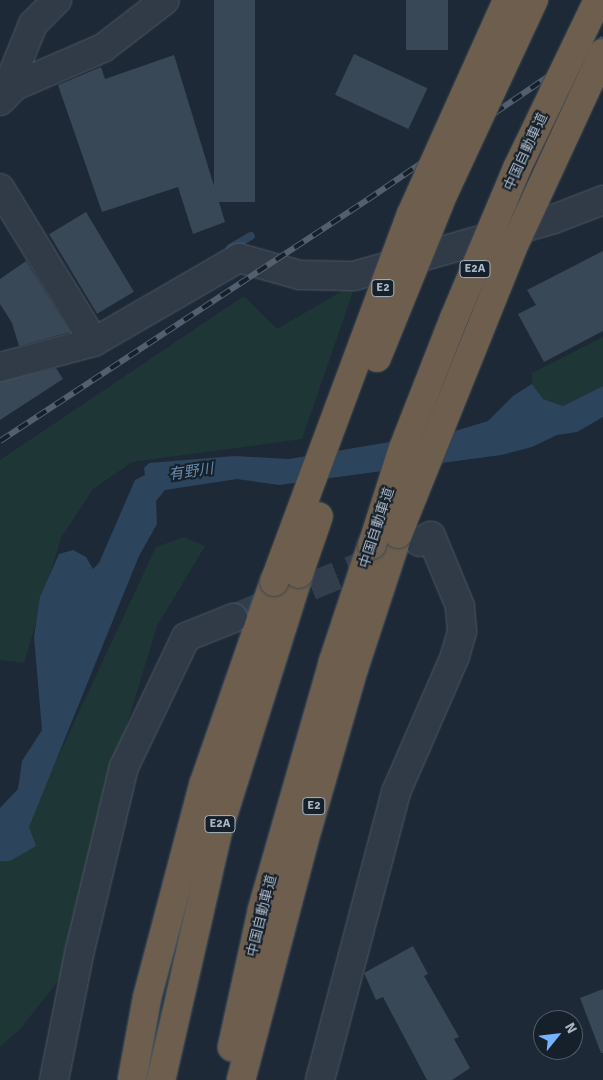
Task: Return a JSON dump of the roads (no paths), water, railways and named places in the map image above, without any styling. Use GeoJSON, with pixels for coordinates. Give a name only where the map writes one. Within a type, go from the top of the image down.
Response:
{"type":"FeatureCollection","features":[{"type":"Feature","properties":{"kind":"highway","name":"E2"},"geometry":{"type":"LineString","coordinates":[[132,1080],[147,998],[204,783],[287,578],[411,214],[507,0]]}},
{"type":"Feature","properties":{"kind":"highway","name":"E2A"},"geometry":{"type":"LineString","coordinates":[[161,1080],[218,831],[287,578],[444,193],[534,0]]}},
{"type":"Feature","properties":{"kind":"highway","name":"中国自動車道"},"geometry":{"type":"LineString","coordinates":[[225,1080],[262,910],[333,662],[403,448],[454,318],[517,168],[598,0]]}},
{"type":"Feature","properties":{"kind":"highway","name":"E2"},"geometry":{"type":"LineString","coordinates":[[242,1080],[308,827],[354,668],[408,538],[512,250],[603,53]]}},
{"type":"Feature","properties":{"kind":"street"},"geometry":{"type":"LineString","coordinates":[[2,100],[33,24],[57,0]]}},
{"type":"Feature","properties":{"kind":"street"},"geometry":{"type":"LineString","coordinates":[[2,100],[15,86],[103,48],[165,0]]}},
{"type":"Feature","properties":{"kind":"street"},"geometry":{"type":"LineString","coordinates":[[0,188],[94,342]]}},
{"type":"Feature","properties":{"kind":"street"},"geometry":{"type":"LineString","coordinates":[[0,367],[94,342],[238,258],[300,275],[354,276],[554,219],[603,200]]}},
{"type":"Feature","properties":{"kind":"street"},"geometry":{"type":"LineString","coordinates":[[320,1080],[396,792],[455,656],[462,631],[457,598],[431,536],[408,538]]}},
{"type":"Feature","properties":{"kind":"street"},"geometry":{"type":"LineString","coordinates":[[60,1079],[80,950],[124,767],[186,637],[233,618]]}},
{"type":"Feature","properties":{"kind":"water","name":"有野川"},"geometry":{"type":"Polygon","coordinates":[[[532,384],[543,399],[563,406],[603,386],[603,417],[577,432],[557,435],[532,447],[501,455],[279,485],[237,479],[165,490],[156,501],[157,524],[139,556],[29,827],[36,846],[10,861],[0,861],[0,808],[18,789],[22,761],[42,730],[34,637],[40,597],[59,554],[73,550],[86,557],[93,569],[99,563],[135,480],[145,475],[144,468],[149,463],[234,456],[289,459],[455,431],[488,421],[513,396],[532,384]]]}},
{"type":"Feature","properties":{"kind":"waterway"},"geometry":{"type":"LineString","coordinates":[[230,248],[251,236]]}},
{"type":"Feature","properties":{"kind":"tunnel"},"geometry":{"type":"LineString","coordinates":[[233,618],[383,557]]}},
{"type":"Feature","properties":{"kind":"railway"},"geometry":{"type":"LineString","coordinates":[[0,441],[367,200],[603,39]]}}]}
